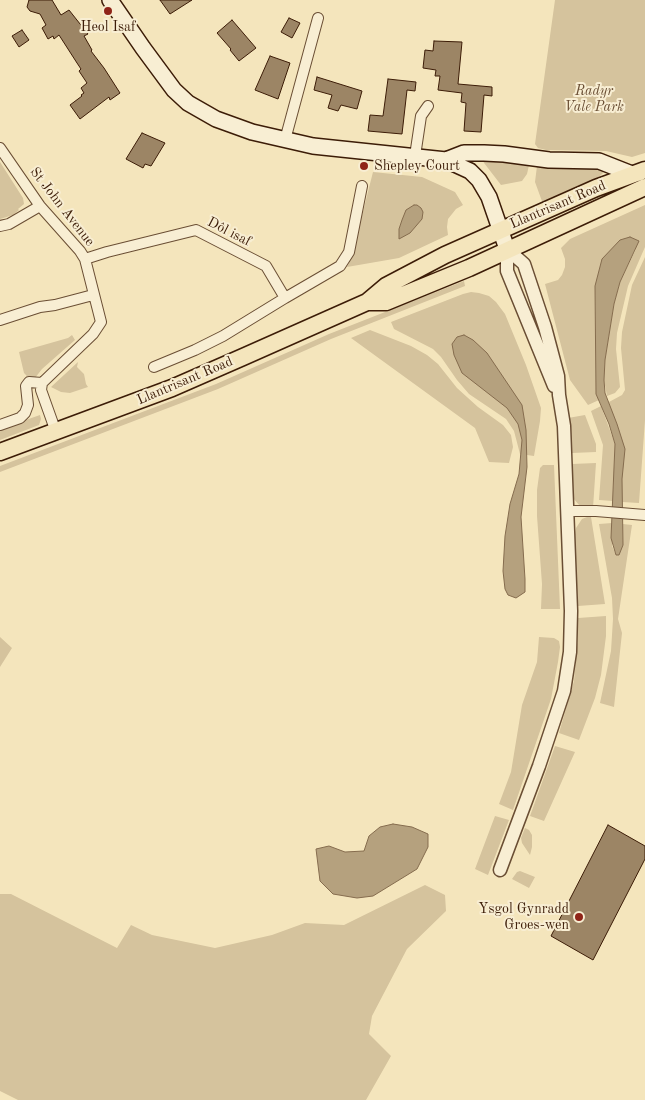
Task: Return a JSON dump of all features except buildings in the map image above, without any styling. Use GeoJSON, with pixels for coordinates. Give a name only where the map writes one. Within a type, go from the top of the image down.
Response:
{"type":"FeatureCollection","features":[{"type":"Feature","properties":{"kind":"main road"},"geometry":{"type":"LineString","coordinates":[[110,0],[159,71],[181,98],[216,119],[252,132],[313,146],[446,160],[470,171],[479,180],[489,197],[508,249]]}},
{"type":"Feature","properties":{"kind":"main road"},"geometry":{"type":"LineString","coordinates":[[446,160],[464,153],[504,154],[549,160],[599,161],[638,172]]}},
{"type":"Feature","properties":{"kind":"main road","name":"Llantrisant Road"},"geometry":{"type":"LineString","coordinates":[[0,452],[172,388],[368,302],[386,286],[445,254],[638,172]]}},
{"type":"Feature","properties":{"kind":"main road","name":"Llantrisant Road"},"geometry":{"type":"LineString","coordinates":[[368,302],[386,302],[469,268],[645,187]]}},
{"type":"Feature","properties":{"kind":"street"},"geometry":{"type":"LineString","coordinates":[[286,140],[318,18]]}},
{"type":"Feature","properties":{"kind":"street"},"geometry":{"type":"LineString","coordinates":[[415,156],[421,116],[428,106]]}},
{"type":"Feature","properties":{"kind":"street","name":"St John Avenue"},"geometry":{"type":"LineString","coordinates":[[0,148],[40,206],[85,259],[101,322],[99,328],[42,383],[29,382],[26,386],[28,406],[25,413],[20,418],[0,425]]}},
{"type":"Feature","properties":{"kind":"street"},"geometry":{"type":"LineString","coordinates":[[154,366],[195,350],[223,336],[340,266],[349,252],[362,186]]}},
{"type":"Feature","properties":{"kind":"street"},"geometry":{"type":"LineString","coordinates":[[0,226],[9,224],[40,206]]}},
{"type":"Feature","properties":{"kind":"street","name":"Dôl isaf"},"geometry":{"type":"LineString","coordinates":[[85,259],[196,230],[266,266],[285,298]]}},
{"type":"Feature","properties":{"kind":"street"},"geometry":{"type":"LineString","coordinates":[[508,249],[507,271],[558,395]]}},
{"type":"Feature","properties":{"kind":"street"},"geometry":{"type":"LineString","coordinates":[[500,870],[539,766],[564,691],[570,652],[571,613],[564,426],[558,395],[558,376],[524,264],[508,249]]}},
{"type":"Feature","properties":{"kind":"street"},"geometry":{"type":"LineString","coordinates":[[0,320],[40,307],[93,295]]}},
{"type":"Feature","properties":{"kind":"street"},"geometry":{"type":"LineString","coordinates":[[42,383],[41,390],[56,432]]}},
{"type":"Feature","properties":{"kind":"street"},"geometry":{"type":"LineString","coordinates":[[567,511],[645,515]]}},
{"type":"Feature","properties":{"kind":"green space","name":"Radyr Vale Park"},"geometry":{"type":"Polygon","coordinates":[[[555,0],[645,0],[645,153],[632,157],[606,151],[546,150],[538,148],[535,144],[555,0]]]}},
{"type":"Feature","properties":{"kind":"green space"},"geometry":{"type":"Polygon","coordinates":[[[481,159],[529,165],[527,174],[522,181],[501,185],[481,159]]]}},
{"type":"Feature","properties":{"kind":"green space"},"geometry":{"type":"Polygon","coordinates":[[[0,162],[23,198],[24,204],[13,215],[0,219],[0,162]]]}},
{"type":"Feature","properties":{"kind":"green space"},"geometry":{"type":"Polygon","coordinates":[[[537,166],[596,168],[603,171],[603,173],[599,177],[562,193],[543,204],[535,182],[537,166]]]}},
{"type":"Feature","properties":{"kind":"green space"},"geometry":{"type":"Polygon","coordinates":[[[373,172],[422,177],[455,192],[463,205],[456,209],[448,219],[448,235],[399,258],[347,267],[351,259],[373,172]]]}},
{"type":"Feature","properties":{"kind":"green space"},"geometry":{"type":"Polygon","coordinates":[[[645,205],[645,247],[628,286],[617,333],[616,349],[620,387],[615,393],[607,396],[604,380],[605,360],[614,304],[620,282],[636,249],[595,286],[596,394],[599,400],[588,405],[570,380],[545,284],[558,280],[562,275],[565,259],[561,248],[570,239],[645,205]]]}},
{"type":"Feature","properties":{"kind":"green space"},"geometry":{"type":"Polygon","coordinates":[[[645,257],[645,420],[639,503],[622,502],[622,479],[609,402],[622,395],[625,390],[621,348],[622,332],[632,285],[645,257]]]}},
{"type":"Feature","properties":{"kind":"green space"},"geometry":{"type":"Polygon","coordinates":[[[464,281],[465,286],[331,339],[218,389],[0,472],[0,466],[216,384],[329,334],[464,281]]]}},
{"type":"Feature","properties":{"kind":"green space"},"geometry":{"type":"Polygon","coordinates":[[[471,292],[489,296],[496,302],[505,314],[526,365],[541,408],[534,456],[520,454],[514,431],[506,419],[469,394],[433,349],[394,329],[391,322],[471,292]]]}},
{"type":"Feature","properties":{"kind":"green space"},"geometry":{"type":"Polygon","coordinates":[[[370,330],[411,346],[427,355],[438,364],[457,388],[478,407],[503,425],[511,435],[513,447],[509,463],[489,462],[475,428],[351,338],[370,330]]]}},
{"type":"Feature","properties":{"kind":"green space"},"geometry":{"type":"Polygon","coordinates":[[[72,335],[75,340],[42,369],[35,378],[24,373],[19,352],[68,338],[72,335]]]}},
{"type":"Feature","properties":{"kind":"green space"},"geometry":{"type":"Polygon","coordinates":[[[78,362],[77,367],[84,374],[88,387],[70,393],[61,392],[51,387],[78,362]]]}},
{"type":"Feature","properties":{"kind":"green space"},"geometry":{"type":"Polygon","coordinates":[[[601,406],[615,444],[613,501],[599,500],[603,445],[591,411],[601,406]]]}},
{"type":"Feature","properties":{"kind":"green space"},"geometry":{"type":"Polygon","coordinates":[[[40,415],[39,425],[0,440],[0,429],[40,415]]]}},
{"type":"Feature","properties":{"kind":"green space"},"geometry":{"type":"Polygon","coordinates":[[[585,415],[596,444],[596,452],[572,453],[568,418],[585,415]]]}},
{"type":"Feature","properties":{"kind":"green space"},"geometry":{"type":"Polygon","coordinates":[[[596,463],[593,508],[580,506],[573,498],[572,464],[596,463]]]}},
{"type":"Feature","properties":{"kind":"green space"},"geometry":{"type":"Polygon","coordinates":[[[543,465],[554,465],[560,609],[541,609],[542,584],[537,490],[540,468],[543,465]]]}},
{"type":"Feature","properties":{"kind":"green space"},"geometry":{"type":"Polygon","coordinates":[[[591,517],[605,604],[578,606],[574,541],[576,528],[582,519],[591,517]]]}},
{"type":"Feature","properties":{"kind":"green space"},"geometry":{"type":"Polygon","coordinates":[[[612,523],[612,546],[616,555],[623,545],[623,524],[632,525],[618,619],[622,633],[614,707],[600,703],[611,651],[613,619],[612,598],[599,524],[612,523]]]}},
{"type":"Feature","properties":{"kind":"green space"},"geometry":{"type":"Polygon","coordinates":[[[606,616],[606,636],[601,675],[595,698],[579,740],[559,733],[574,681],[578,618],[606,616]]]}},
{"type":"Feature","properties":{"kind":"green space"},"geometry":{"type":"Polygon","coordinates":[[[0,637],[12,648],[0,667],[0,637]]]}},
{"type":"Feature","properties":{"kind":"green space"},"geometry":{"type":"Polygon","coordinates":[[[539,637],[554,638],[559,641],[558,662],[551,699],[513,810],[499,804],[511,772],[522,705],[537,662],[539,637]]]}},
{"type":"Feature","properties":{"kind":"green space"},"geometry":{"type":"Polygon","coordinates":[[[555,746],[575,752],[544,821],[530,816],[555,746]]]}},
{"type":"Feature","properties":{"kind":"green space"},"geometry":{"type":"Polygon","coordinates":[[[495,816],[509,820],[488,875],[475,869],[495,816]]]}},
{"type":"Feature","properties":{"kind":"green space"},"geometry":{"type":"Polygon","coordinates":[[[525,828],[532,835],[530,855],[521,838],[525,828]]]}},
{"type":"Feature","properties":{"kind":"green space"},"geometry":{"type":"Polygon","coordinates":[[[520,871],[535,877],[529,888],[512,879],[520,871]]]}},
{"type":"Feature","properties":{"kind":"green space"},"geometry":{"type":"Polygon","coordinates":[[[425,885],[445,895],[446,911],[407,949],[372,1016],[369,1034],[391,1056],[366,1100],[18,1100],[0,1091],[0,894],[11,894],[117,948],[131,925],[152,935],[215,948],[272,935],[305,923],[344,925],[425,885]]]}},
{"type":"Feature","properties":{"kind":"shaded area"},"geometry":{"type":"Polygon","coordinates":[[[414,205],[421,208],[423,212],[422,219],[410,233],[399,239],[399,229],[406,210],[414,205]]]}},
{"type":"Feature","properties":{"kind":"shaded area"},"geometry":{"type":"Polygon","coordinates":[[[630,237],[639,241],[620,282],[614,304],[605,360],[604,380],[605,393],[625,449],[622,479],[623,545],[619,555],[616,555],[611,538],[615,444],[596,394],[595,286],[602,259],[620,240],[630,237]]]}},
{"type":"Feature","properties":{"kind":"shaded area"},"geometry":{"type":"Polygon","coordinates":[[[464,335],[473,340],[487,353],[522,405],[526,430],[527,467],[521,517],[525,592],[516,598],[508,595],[505,589],[503,571],[505,536],[510,504],[519,474],[522,440],[518,424],[507,408],[462,373],[454,355],[452,344],[457,337],[464,335]]]}},
{"type":"Feature","properties":{"kind":"shaded area"},"geometry":{"type":"Polygon","coordinates":[[[393,824],[412,827],[428,834],[428,847],[417,869],[373,896],[357,898],[333,894],[320,881],[316,849],[329,846],[345,852],[364,851],[369,836],[380,827],[393,824]]]}},
{"type":"Feature","properties":{"kind":"place","name":"Heol Isaf"},"geometry":{"type":"Point","coordinates":[108,11]}},
{"type":"Feature","properties":{"kind":"place","name":"Shepley Court"},"geometry":{"type":"Point","coordinates":[364,166]}},
{"type":"Feature","properties":{"kind":"place","name":"Ysgol Gynradd Groes-wen"},"geometry":{"type":"Point","coordinates":[579,917]}}]}
